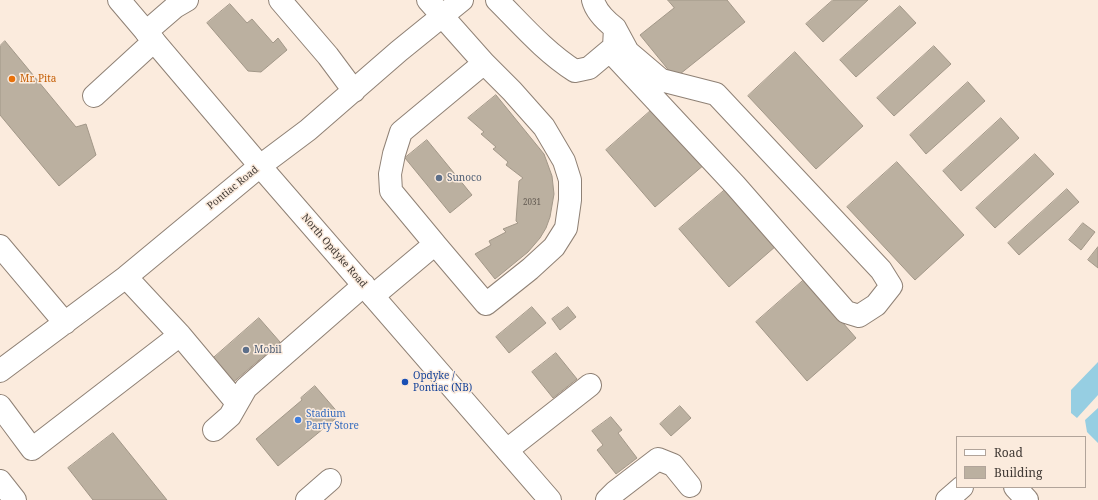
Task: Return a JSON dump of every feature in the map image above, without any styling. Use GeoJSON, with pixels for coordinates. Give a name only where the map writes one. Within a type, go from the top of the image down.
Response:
{"type":"FeatureCollection","features":[{"type":"Feature","properties":{"kind":"main road","name":"North Opdyke Road"},"geometry":{"type":"LineString","coordinates":[[119,0],[260,166],[550,500]]}},
{"type":"Feature","properties":{"kind":"main road"},"geometry":{"type":"LineString","coordinates":[[94,96],[150,37],[175,8],[187,0]]}},
{"type":"Feature","properties":{"kind":"main road"},"geometry":{"type":"LineString","coordinates":[[280,0],[328,56],[354,91]]}},
{"type":"Feature","properties":{"kind":"main road","name":"Pontiac Road"},"geometry":{"type":"LineString","coordinates":[[0,371],[126,277],[260,166],[308,130],[354,91],[435,8],[462,0]]}},
{"type":"Feature","properties":{"kind":"main road"},"geometry":{"type":"LineString","coordinates":[[497,0],[561,62],[575,71],[589,68],[614,47],[616,37],[615,28]]}},
{"type":"Feature","properties":{"kind":"main road"},"geometry":{"type":"LineString","coordinates":[[593,0],[595,8],[609,24],[615,28],[628,52],[654,86],[735,185],[846,312],[859,316],[876,305],[891,286],[881,270],[716,94],[654,86],[610,51]]}},
{"type":"Feature","properties":{"kind":"main road"},"geometry":{"type":"LineString","coordinates":[[435,8],[544,127],[564,161],[570,180],[566,228],[554,247],[530,269],[486,304],[391,191],[390,174],[401,132],[484,63]]}},
{"type":"Feature","properties":{"kind":"main road"},"geometry":{"type":"LineString","coordinates":[[214,430],[230,416],[246,388],[368,290],[435,244]]}},
{"type":"Feature","properties":{"kind":"main road"},"geometry":{"type":"LineString","coordinates":[[0,246],[65,323]]}},
{"type":"Feature","properties":{"kind":"main road"},"geometry":{"type":"LineString","coordinates":[[126,277],[180,335],[237,403]]}},
{"type":"Feature","properties":{"kind":"main road"},"geometry":{"type":"LineString","coordinates":[[0,406],[32,449],[180,335]]}},
{"type":"Feature","properties":{"kind":"main road"},"geometry":{"type":"LineString","coordinates":[[507,450],[590,385]]}},
{"type":"Feature","properties":{"kind":"main road"},"geometry":{"type":"LineString","coordinates":[[608,500],[615,492],[658,459],[673,465],[690,486]]}},
{"type":"Feature","properties":{"kind":"main road"},"geometry":{"type":"LineString","coordinates":[[306,500],[330,480]]}},
{"type":"Feature","properties":{"kind":"main road"},"geometry":{"type":"LineString","coordinates":[[0,481],[15,500]]}},
{"type":"Feature","properties":{"kind":"main road"},"geometry":{"type":"LineString","coordinates":[[947,500],[961,488]]}},
{"type":"Feature","properties":{"kind":"main road"},"geometry":{"type":"LineString","coordinates":[[1016,488],[1027,500]]}},
{"type":"Feature","properties":{"kind":"water"},"geometry":{"type":"Polygon","coordinates":[[[1098,362],[1098,395],[1077,418],[1071,413],[1071,390],[1098,362]]]}},
{"type":"Feature","properties":{"kind":"water"},"geometry":{"type":"Polygon","coordinates":[[[1098,408],[1098,443],[1087,432],[1085,420],[1098,408]]]}},
{"type":"Feature","properties":{"kind":"building"},"geometry":{"type":"Polygon","coordinates":[[[668,0],[727,0],[745,22],[675,78],[640,35],[674,8],[668,0]]]}},
{"type":"Feature","properties":{"kind":"building"},"geometry":{"type":"Polygon","coordinates":[[[833,0],[868,0],[823,42],[806,24],[833,0]]]}},
{"type":"Feature","properties":{"kind":"building"},"geometry":{"type":"Polygon","coordinates":[[[230,4],[247,23],[252,19],[273,43],[278,38],[287,50],[261,72],[248,71],[207,23],[230,4]]]}},
{"type":"Feature","properties":{"kind":"building"},"geometry":{"type":"Polygon","coordinates":[[[900,6],[916,23],[856,77],[840,60],[900,6]]]}},
{"type":"Feature","properties":{"kind":"building"},"geometry":{"type":"Polygon","coordinates":[[[5,41],[76,127],[86,124],[96,155],[59,186],[0,115],[0,46],[5,41]]]}},
{"type":"Feature","properties":{"kind":"building"},"geometry":{"type":"Polygon","coordinates":[[[934,46],[951,64],[894,116],[877,98],[934,46]]]}},
{"type":"Feature","properties":{"kind":"building"},"geometry":{"type":"Polygon","coordinates":[[[795,52],[863,126],[816,169],[748,96],[795,52]]]}},
{"type":"Feature","properties":{"kind":"building"},"geometry":{"type":"Polygon","coordinates":[[[968,82],[985,101],[926,154],[910,135],[968,82]]]}},
{"type":"Feature","properties":{"kind":"building"},"geometry":{"type":"Polygon","coordinates":[[[496,95],[544,154],[552,176],[554,194],[550,217],[540,238],[528,252],[495,279],[475,254],[491,245],[489,241],[506,232],[503,229],[518,223],[516,221],[519,181],[523,178],[506,165],[508,162],[493,149],[496,147],[481,134],[484,132],[468,118],[496,95]]]}},
{"type":"Feature","properties":{"kind":"building"},"geometry":{"type":"Polygon","coordinates":[[[655,107],[705,164],[655,207],[606,150],[655,107]]]}},
{"type":"Feature","properties":{"kind":"building"},"geometry":{"type":"Polygon","coordinates":[[[1001,118],[1019,138],[961,191],[943,171],[1001,118]]]}},
{"type":"Feature","properties":{"kind":"building"},"geometry":{"type":"Polygon","coordinates":[[[427,140],[472,195],[450,213],[405,158],[427,140]]]}},
{"type":"Feature","properties":{"kind":"building"},"geometry":{"type":"Polygon","coordinates":[[[1035,154],[1054,174],[995,228],[976,208],[1035,154]]]}},
{"type":"Feature","properties":{"kind":"building"},"geometry":{"type":"Polygon","coordinates":[[[897,162],[964,235],[915,280],[847,207],[897,162]]]}},
{"type":"Feature","properties":{"kind":"building"},"geometry":{"type":"Polygon","coordinates":[[[726,189],[776,246],[729,287],[679,229],[726,189]]]}},
{"type":"Feature","properties":{"kind":"building"},"geometry":{"type":"Polygon","coordinates":[[[1067,189],[1079,202],[1019,255],[1008,243],[1067,189]]]}},
{"type":"Feature","properties":{"kind":"building"},"geometry":{"type":"Polygon","coordinates":[[[1083,223],[1095,232],[1081,250],[1069,240],[1083,223]]]}},
{"type":"Feature","properties":{"kind":"building"},"geometry":{"type":"Polygon","coordinates":[[[1098,247],[1098,268],[1088,260],[1098,247]]]}},
{"type":"Feature","properties":{"kind":"building"},"geometry":{"type":"Polygon","coordinates":[[[805,279],[856,338],[807,381],[756,322],[805,279]]]}},
{"type":"Feature","properties":{"kind":"building"},"geometry":{"type":"Polygon","coordinates":[[[532,307],[546,323],[509,353],[496,337],[532,307]]]}},
{"type":"Feature","properties":{"kind":"building"},"geometry":{"type":"Polygon","coordinates":[[[568,307],[576,317],[560,330],[552,319],[568,307]]]}},
{"type":"Feature","properties":{"kind":"building"},"geometry":{"type":"Polygon","coordinates":[[[259,318],[280,342],[230,385],[210,361],[259,318]]]}},
{"type":"Feature","properties":{"kind":"building"},"geometry":{"type":"Polygon","coordinates":[[[556,353],[577,379],[553,398],[532,372],[556,353]]]}},
{"type":"Feature","properties":{"kind":"building"},"geometry":{"type":"Polygon","coordinates":[[[315,386],[340,415],[278,466],[256,439],[302,400],[301,398],[315,386]]]}},
{"type":"Feature","properties":{"kind":"building"},"geometry":{"type":"Polygon","coordinates":[[[680,406],[691,418],[671,436],[660,424],[680,406]]]}},
{"type":"Feature","properties":{"kind":"building"},"geometry":{"type":"Polygon","coordinates":[[[611,417],[622,430],[618,433],[637,458],[616,474],[597,450],[603,445],[592,431],[611,417]]]}},
{"type":"Feature","properties":{"kind":"building"},"geometry":{"type":"Polygon","coordinates":[[[113,433],[167,500],[93,500],[68,468],[113,433]]]}},
{"type":"Feature","properties":{"kind":"place","name":"Mr. Pita"},"geometry":{"type":"Point","coordinates":[12,79]}},
{"type":"Feature","properties":{"kind":"place","name":"Sunoco"},"geometry":{"type":"Point","coordinates":[439,178]}},
{"type":"Feature","properties":{"kind":"place","name":"Mobil"},"geometry":{"type":"Point","coordinates":[246,350]}},
{"type":"Feature","properties":{"kind":"place","name":"Opdyke / Pontiac (NB)"},"geometry":{"type":"Point","coordinates":[405,382]}},
{"type":"Feature","properties":{"kind":"place","name":"Stadium Party Store"},"geometry":{"type":"Point","coordinates":[298,420]}}]}
